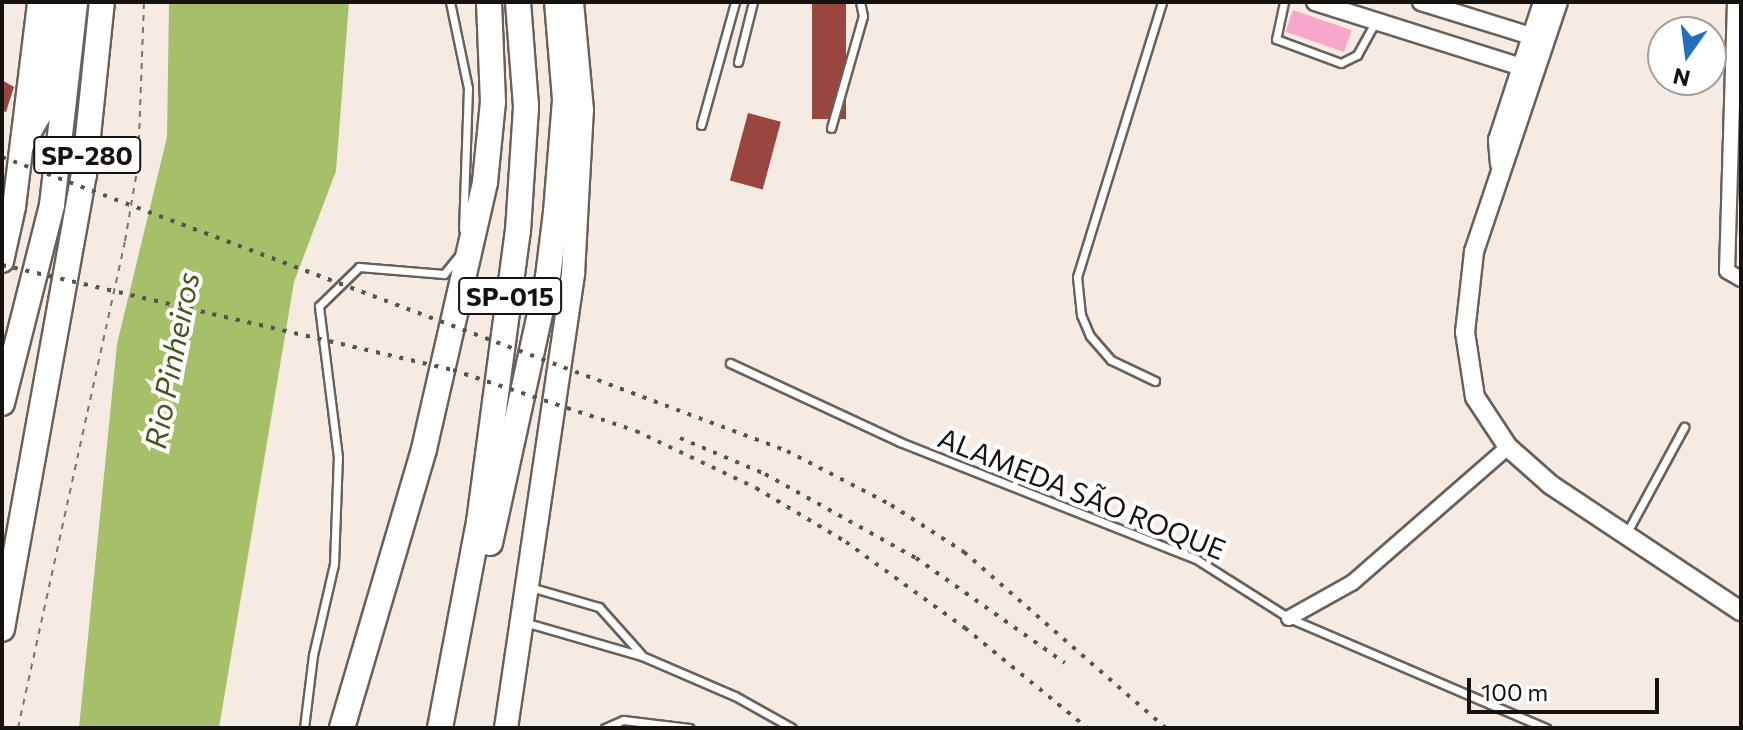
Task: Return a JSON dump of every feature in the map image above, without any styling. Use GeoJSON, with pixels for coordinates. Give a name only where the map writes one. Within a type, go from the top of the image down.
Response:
{"type":"FeatureCollection","features":[{"type":"Feature","properties":{"kind":"highway"},"geometry":{"type":"LineString","coordinates":[[2,261],[23,142],[39,2]]}},
{"type":"Feature","properties":{"kind":"highway"},"geometry":{"type":"LineString","coordinates":[[23,142],[40,112],[58,2]]}},
{"type":"Feature","properties":{"kind":"highway"},"geometry":{"type":"LineString","coordinates":[[2,403],[52,205],[75,2]]}},
{"type":"Feature","properties":{"kind":"highway","name":"SP-280"},"geometry":{"type":"LineString","coordinates":[[2,629],[94,112],[102,2]]}},
{"type":"Feature","properties":{"kind":"highway"},"geometry":{"type":"LineString","coordinates":[[342,728],[424,449],[485,182],[493,102],[489,2]]}},
{"type":"Feature","properties":{"kind":"highway","name":"SP-015"},"geometry":{"type":"LineString","coordinates":[[440,728],[468,588],[524,164],[518,2]]}},
{"type":"Feature","properties":{"kind":"highway"},"geometry":{"type":"LineString","coordinates":[[468,588],[484,560],[498,508],[548,277],[565,99],[557,2]]}},
{"type":"Feature","properties":{"kind":"highway"},"geometry":{"type":"LineString","coordinates":[[506,728],[573,274],[581,184],[582,110],[572,2]]}},
{"type":"Feature","properties":{"kind":"main road"},"geometry":{"type":"LineString","coordinates":[[1539,38],[1543,2]]}},
{"type":"Feature","properties":{"kind":"main road"},"geometry":{"type":"LineString","coordinates":[[1558,2],[1539,38],[1498,140],[1500,164],[1474,252],[1466,362],[1475,397],[1508,447],[1625,536],[1741,611]]}},
{"type":"Feature","properties":{"kind":"main road"},"geometry":{"type":"LineString","coordinates":[[1679,569],[1741,596]]}},
{"type":"Feature","properties":{"kind":"street"},"geometry":{"type":"LineString","coordinates":[[1421,2],[1539,38]]}},
{"type":"Feature","properties":{"kind":"street"},"geometry":{"type":"LineString","coordinates":[[1734,276],[1735,2]]}},
{"type":"Feature","properties":{"kind":"street"},"geometry":{"type":"LineString","coordinates":[[1319,3],[1529,69]]}},
{"type":"Feature","properties":{"kind":"street"},"geometry":{"type":"LineString","coordinates":[[1289,618],[1352,583],[1508,447]]}},
{"type":"Feature","properties":{"kind":"lane"},"geometry":{"type":"LineString","coordinates":[[304,728],[313,655],[334,564],[338,457],[319,306],[359,267],[444,274],[462,252],[468,88],[450,2]]}},
{"type":"Feature","properties":{"kind":"lane"},"geometry":{"type":"LineString","coordinates":[[701,125],[735,2]]}},
{"type":"Feature","properties":{"kind":"lane"},"geometry":{"type":"LineString","coordinates":[[738,62],[753,2]]}},
{"type":"Feature","properties":{"kind":"lane"},"geometry":{"type":"LineString","coordinates":[[831,128],[863,16],[860,2]]}},
{"type":"Feature","properties":{"kind":"lane"},"geometry":{"type":"LineString","coordinates":[[1155,381],[1111,360],[1090,336],[1081,315],[1077,277],[1162,2]]}},
{"type":"Feature","properties":{"kind":"lane"},"geometry":{"type":"LineString","coordinates":[[1284,2],[1276,39],[1341,63],[1357,55],[1376,21]]}},
{"type":"Feature","properties":{"kind":"lane","name":"ALAMEDA SÃO ROQUE"},"geometry":{"type":"LineString","coordinates":[[730,363],[900,442],[1196,559],[1289,618],[1546,728]]}},
{"type":"Feature","properties":{"kind":"lane"},"geometry":{"type":"LineString","coordinates":[[1625,536],[1684,427]]}},
{"type":"Feature","properties":{"kind":"lane"},"geometry":{"type":"LineString","coordinates":[[526,586],[599,607],[642,656]]}},
{"type":"Feature","properties":{"kind":"lane"},"geometry":{"type":"LineString","coordinates":[[521,621],[642,656],[735,696],[792,728]]}},
{"type":"Feature","properties":{"kind":"lane"},"geometry":{"type":"LineString","coordinates":[[605,728],[623,720],[690,728]]}},
{"type":"Feature","properties":{"kind":"path"},"geometry":{"type":"LineString","coordinates":[[18,728],[125,241],[138,165],[144,2]]}},
{"type":"Feature","properties":{"kind":"shaded area"},"geometry":{"type":"Polygon","coordinates":[[[1293,10],[1352,30],[1344,52],[1286,32],[1293,10]]]}},
{"type":"Feature","properties":{"kind":"water","name":"Rio Pinheiros"},"geometry":{"type":"Polygon","coordinates":[[[169,2],[349,2],[336,171],[294,282],[219,728],[79,728],[117,344],[167,137],[169,2]]]}},
{"type":"Feature","properties":{"kind":"building"},"geometry":{"type":"Polygon","coordinates":[[[812,2],[846,2],[846,119],[812,119],[812,2]]]}},
{"type":"Feature","properties":{"kind":"building"},"geometry":{"type":"Polygon","coordinates":[[[2,80],[14,87],[6,112],[2,111],[2,80]]]}},
{"type":"Feature","properties":{"kind":"building"},"geometry":{"type":"Polygon","coordinates":[[[748,113],[781,122],[763,189],[730,181],[748,113]]]}},
{"type":"Feature","properties":{"kind":"railway"},"geometry":{"type":"LineString","coordinates":[[2,157],[787,451],[891,505],[964,552],[1166,728]]}},
{"type":"Feature","properties":{"kind":"railway"},"geometry":{"type":"LineString","coordinates":[[2,265],[453,370],[636,431],[756,488],[846,542],[965,628],[1087,728]]}},
{"type":"Feature","properties":{"kind":"railway"},"geometry":{"type":"LineString","coordinates":[[680,438],[765,474],[916,558],[1065,663]]}}]}
